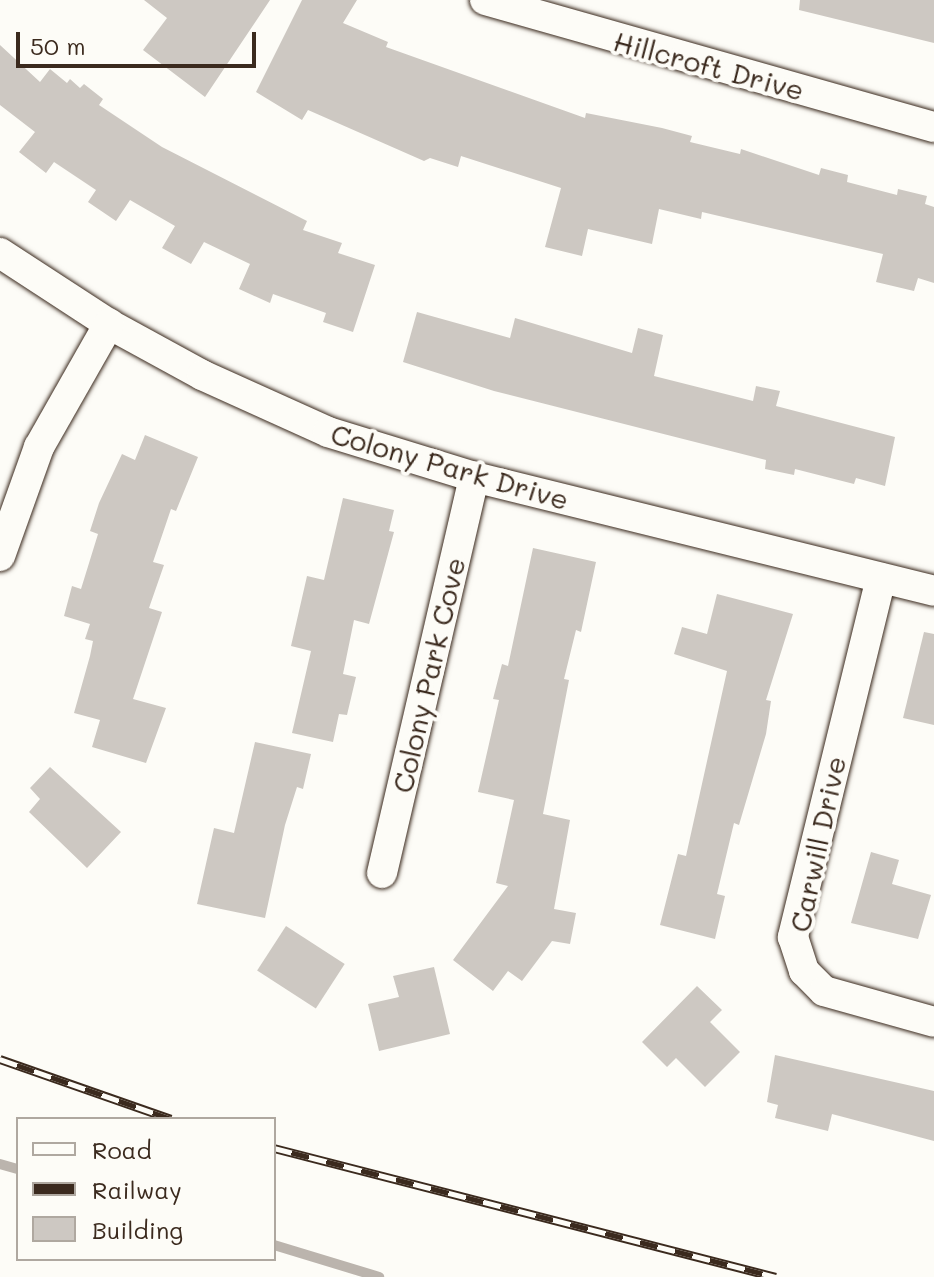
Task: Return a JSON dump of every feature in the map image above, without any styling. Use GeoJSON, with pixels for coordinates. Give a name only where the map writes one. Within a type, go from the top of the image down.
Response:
{"type":"FeatureCollection","features":[{"type":"Feature","properties":{"kind":"street","name":"Hillcroft Drive"},"geometry":{"type":"LineString","coordinates":[[485,0],[934,127]]}},
{"type":"Feature","properties":{"kind":"street","name":"Colony Park Drive"},"geometry":{"type":"LineString","coordinates":[[0,253],[109,324],[202,375],[328,432],[474,477],[934,591]]}},
{"type":"Feature","properties":{"kind":"street"},"geometry":{"type":"LineString","coordinates":[[0,556],[39,447],[109,324]]}},
{"type":"Feature","properties":{"kind":"street","name":"Colony Park Cove"},"geometry":{"type":"LineString","coordinates":[[382,873],[474,477]]}},
{"type":"Feature","properties":{"kind":"street","name":"Carwill Drive"},"geometry":{"type":"LineString","coordinates":[[881,578],[793,937],[804,971],[824,991],[934,1022]]}},
{"type":"Feature","properties":{"kind":"building"},"geometry":{"type":"Polygon","coordinates":[[[144,0],[270,0],[205,97],[143,50],[167,18],[144,0]]]}},
{"type":"Feature","properties":{"kind":"building"},"geometry":{"type":"Polygon","coordinates":[[[302,0],[357,0],[343,23],[388,42],[386,47],[585,118],[586,113],[662,128],[692,136],[690,142],[740,154],[741,149],[819,175],[821,168],[848,175],[847,182],[897,195],[898,189],[927,196],[925,204],[934,207],[934,283],[918,278],[914,291],[876,282],[883,254],[702,212],[701,219],[659,209],[652,244],[588,229],[582,256],[545,247],[561,188],[461,156],[458,167],[430,158],[424,161],[308,110],[302,120],[256,92],[302,0]]]}},
{"type":"Feature","properties":{"kind":"building"},"geometry":{"type":"Polygon","coordinates":[[[800,0],[934,0],[934,43],[799,10],[800,0]]]}},
{"type":"Feature","properties":{"kind":"building"},"geometry":{"type":"Polygon","coordinates":[[[0,45],[40,82],[50,69],[67,83],[70,79],[80,88],[84,84],[103,99],[99,105],[162,147],[307,221],[303,230],[342,243],[338,253],[375,265],[353,332],[323,322],[326,313],[273,294],[270,303],[239,289],[250,264],[204,242],[191,264],[162,248],[175,226],[130,200],[116,221],[88,202],[96,190],[54,162],[46,173],[19,152],[35,132],[0,105],[0,45]]]}},
{"type":"Feature","properties":{"kind":"building"},"geometry":{"type":"Polygon","coordinates":[[[417,312],[510,338],[515,318],[632,353],[638,328],[663,335],[654,376],[753,401],[756,386],[780,391],[776,406],[895,437],[885,486],[856,478],[854,484],[795,469],[794,475],[765,469],[766,460],[494,391],[403,362],[417,312]]]}},
{"type":"Feature","properties":{"kind":"building"},"geometry":{"type":"Polygon","coordinates":[[[145,435],[198,457],[176,511],[171,509],[153,562],[164,565],[149,608],[162,612],[133,699],[166,708],[146,763],[92,747],[100,720],[74,713],[93,641],[85,639],[90,624],[64,616],[72,586],[81,589],[98,534],[90,531],[99,503],[122,454],[135,460],[145,435]]]}},
{"type":"Feature","properties":{"kind":"building"},"geometry":{"type":"Polygon","coordinates":[[[343,498],[394,510],[389,531],[394,532],[369,624],[354,620],[343,674],[356,677],[347,715],[339,714],[333,742],[292,733],[311,651],[291,646],[307,576],[324,580],[343,498]]]}},
{"type":"Feature","properties":{"kind":"building"},"geometry":{"type":"Polygon","coordinates":[[[533,548],[596,562],[581,632],[576,630],[564,679],[569,680],[543,814],[570,820],[554,909],[576,913],[570,944],[552,941],[522,981],[508,971],[493,991],[453,960],[508,886],[496,883],[514,800],[478,792],[499,700],[493,699],[502,664],[508,666],[533,548]]]}},
{"type":"Feature","properties":{"kind":"building"},"geometry":{"type":"Polygon","coordinates":[[[717,594],[793,614],[766,700],[771,701],[766,734],[739,825],[734,823],[717,894],[725,896],[715,939],[660,925],[678,854],[686,856],[727,671],[674,654],[682,627],[707,634],[717,594]]]}},
{"type":"Feature","properties":{"kind":"building"},"geometry":{"type":"Polygon","coordinates":[[[924,632],[934,634],[934,725],[903,718],[924,632]]]}},
{"type":"Feature","properties":{"kind":"building"},"geometry":{"type":"Polygon","coordinates":[[[255,742],[311,754],[303,789],[297,787],[285,825],[265,918],[197,904],[214,828],[234,833],[255,742]]]}},
{"type":"Feature","properties":{"kind":"building"},"geometry":{"type":"Polygon","coordinates":[[[50,767],[121,832],[87,868],[29,812],[40,799],[30,788],[50,767]]]}},
{"type":"Feature","properties":{"kind":"building"},"geometry":{"type":"Polygon","coordinates":[[[871,852],[899,860],[892,884],[931,895],[918,939],[851,923],[871,852]]]}},
{"type":"Feature","properties":{"kind":"building"},"geometry":{"type":"Polygon","coordinates":[[[286,926],[345,964],[316,1009],[257,970],[286,926]]]}},
{"type":"Feature","properties":{"kind":"building"},"geometry":{"type":"Polygon","coordinates":[[[434,967],[450,1034],[379,1051],[368,1004],[399,997],[393,976],[434,967]]]}},
{"type":"Feature","properties":{"kind":"building"},"geometry":{"type":"Polygon","coordinates":[[[697,986],[722,1010],[710,1022],[740,1052],[705,1087],[676,1058],[667,1067],[642,1042],[697,986]]]}},
{"type":"Feature","properties":{"kind":"building"},"geometry":{"type":"Polygon","coordinates":[[[775,1055],[934,1091],[934,1141],[832,1114],[828,1131],[775,1118],[778,1105],[767,1102],[775,1055]]]}},
{"type":"Feature","properties":{"kind":"waterway"},"geometry":{"type":"LineString","coordinates":[[0,1164],[16,1168]]}},
{"type":"Feature","properties":{"kind":"waterway"},"geometry":{"type":"LineString","coordinates":[[276,1246],[379,1277]]}},
{"type":"Feature","properties":{"kind":"railway"},"geometry":{"type":"LineString","coordinates":[[0,1059],[165,1117]]}},
{"type":"Feature","properties":{"kind":"railway"},"geometry":{"type":"LineString","coordinates":[[276,1149],[776,1277]]}}]}
